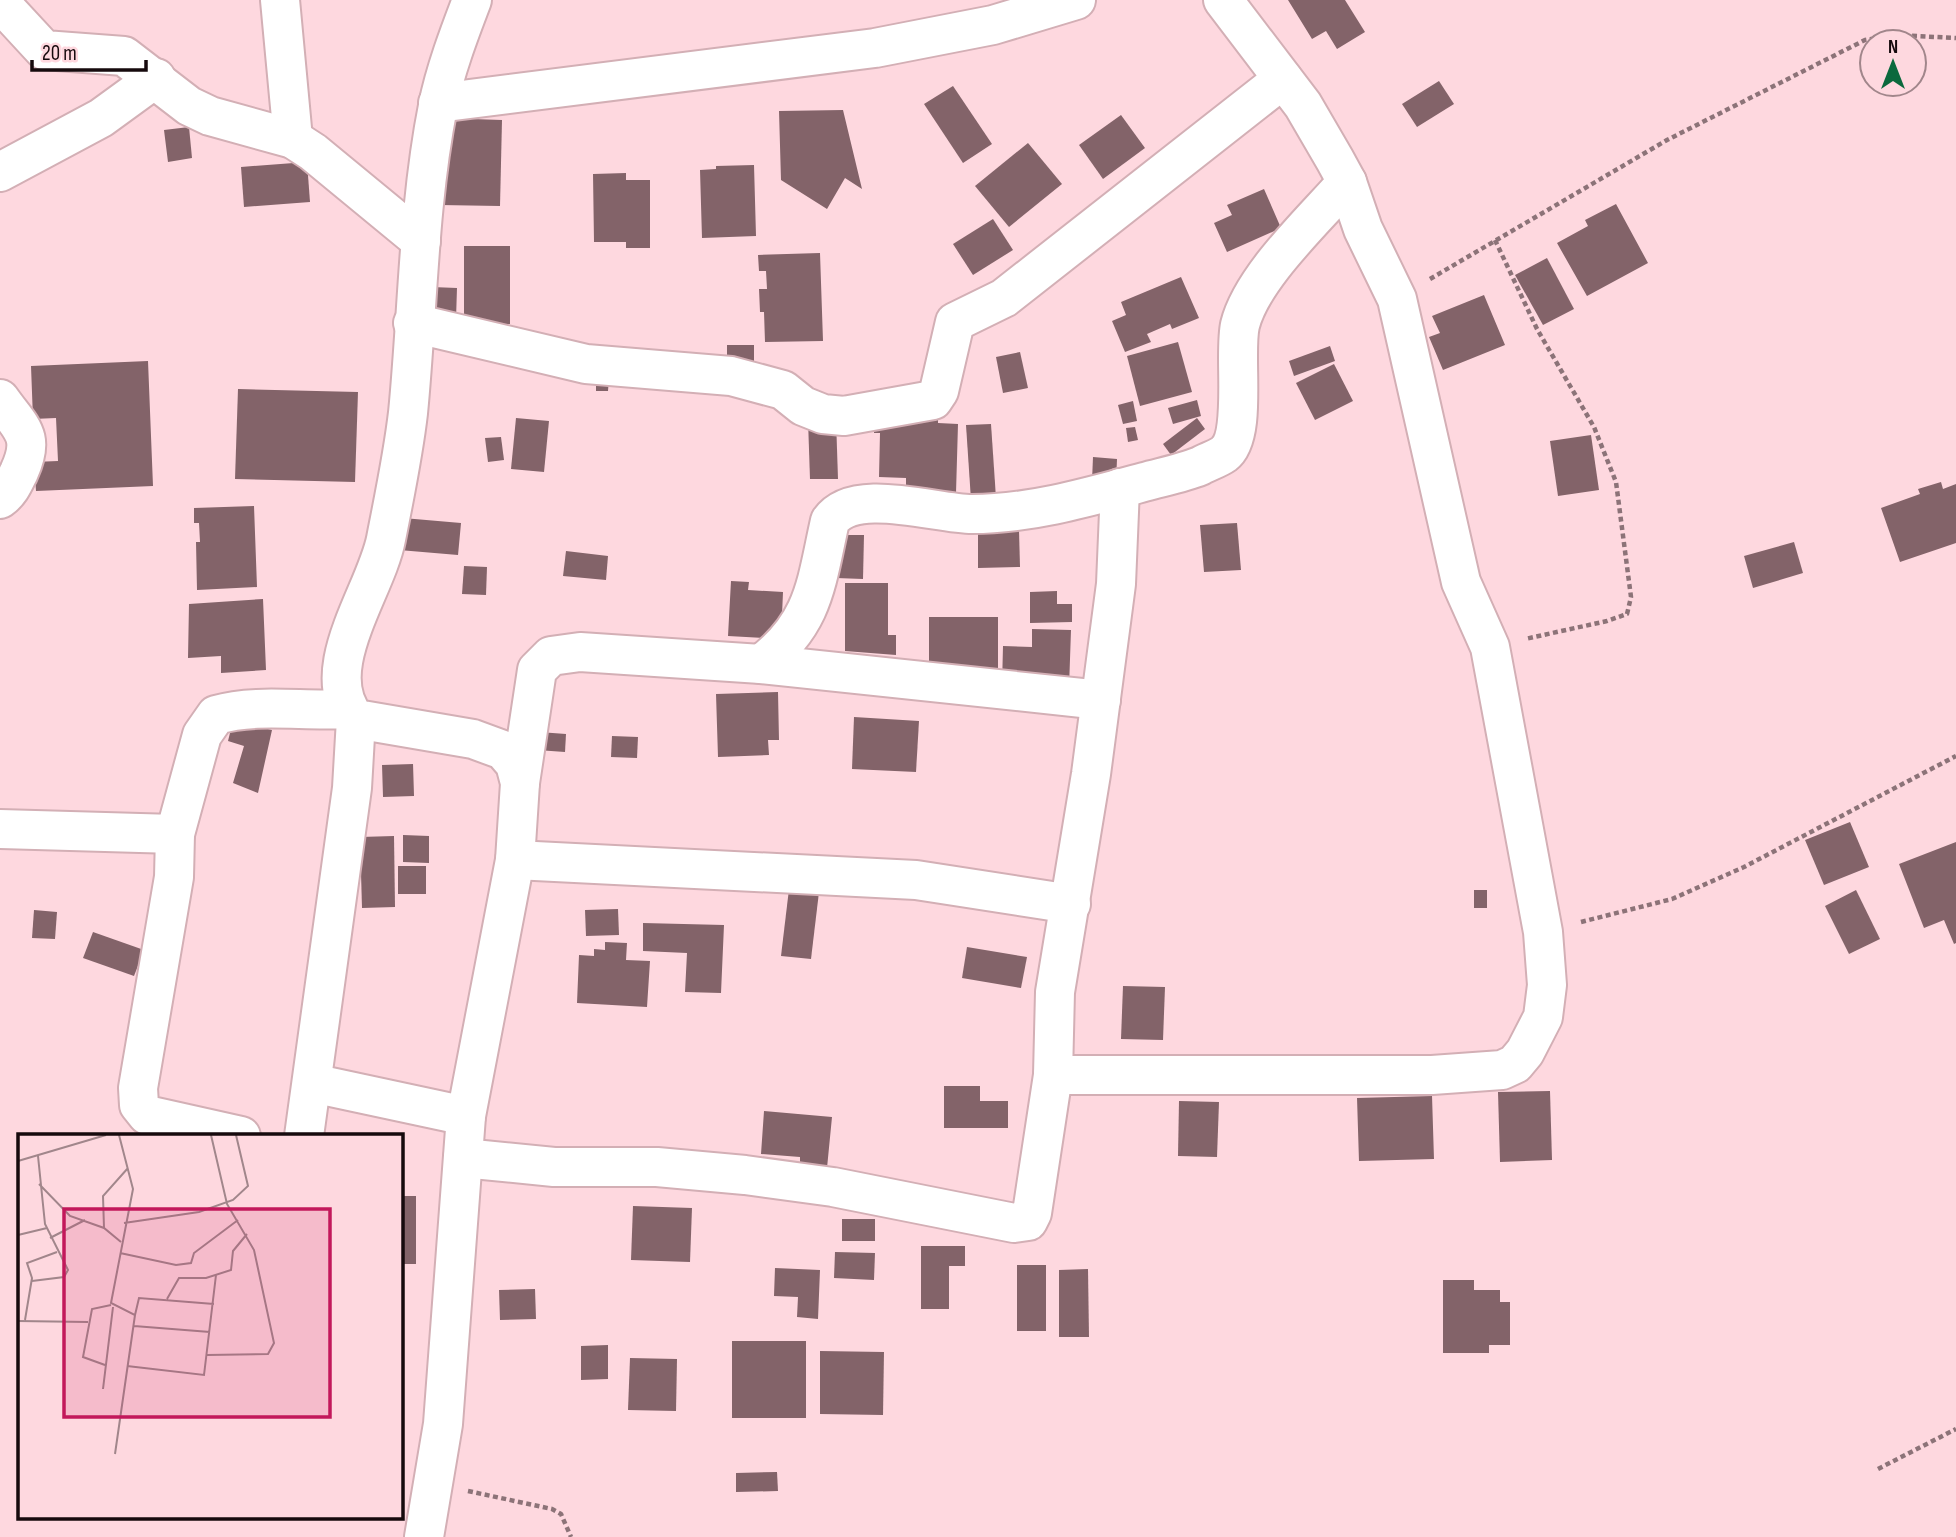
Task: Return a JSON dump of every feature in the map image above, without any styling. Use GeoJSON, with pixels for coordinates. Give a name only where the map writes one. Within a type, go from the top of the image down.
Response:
{"type":"FeatureCollection","features":[{"type":"Feature","properties":{"kind":"street"},"geometry":{"type":"LineString","coordinates":[[3,0],[7,10],[44,50],[124,56],[189,106],[210,116],[293,139],[313,152],[421,241]]}},
{"type":"Feature","properties":{"kind":"street"},"geometry":{"type":"LineString","coordinates":[[280,0],[293,139]]}},
{"type":"Feature","properties":{"kind":"street"},"geometry":{"type":"LineString","coordinates":[[304,1134],[352,788],[352,714],[342,668],[356,616],[383,553],[408,414],[412,323],[438,103],[472,0]]}},
{"type":"Feature","properties":{"kind":"street"},"geometry":{"type":"LineString","coordinates":[[438,103],[875,48],[993,25],[1076,0]]}},
{"type":"Feature","properties":{"kind":"street"},"geometry":{"type":"LineString","coordinates":[[1053,1075],[1432,1075],[1502,1070],[1515,1064],[1525,1052],[1543,1017],[1547,985],[1543,932],[1490,647],[1461,582],[1397,299],[1363,229],[1347,182],[1303,105],[1248,37],[1223,0]]}},
{"type":"Feature","properties":{"kind":"street"},"geometry":{"type":"LineString","coordinates":[[0,172],[102,118],[156,78]]}},
{"type":"Feature","properties":{"kind":"street"},"geometry":{"type":"LineString","coordinates":[[412,323],[586,364],[731,376],[783,390],[803,406],[823,414],[844,416],[933,400],[939,391],[955,322],[1004,299],[1283,79]]}},
{"type":"Feature","properties":{"kind":"street"},"geometry":{"type":"LineString","coordinates":[[761,664],[793,638],[813,597],[830,521],[836,512],[849,506],[913,506],[971,514],[1041,507],[1198,467],[1226,453],[1237,428],[1239,330],[1244,309],[1259,283],[1347,182]]}},
{"type":"Feature","properties":{"kind":"street"},"geometry":{"type":"LineString","coordinates":[[0,399],[26,436],[29,446],[11,488],[0,499]]}},
{"type":"Feature","properties":{"kind":"street"},"geometry":{"type":"LineString","coordinates":[[463,1158],[554,1167],[657,1167],[745,1175],[833,1187],[1014,1223],[1028,1221],[1032,1213],[1053,1075],[1055,992],[1071,904],[1116,584],[1120,488]]}},
{"type":"Feature","properties":{"kind":"street"},"geometry":{"type":"LineString","coordinates":[[424,1537],[443,1424],[466,1116],[515,860],[520,782],[537,670],[551,656],[580,652],[761,664],[1101,700]]}},
{"type":"Feature","properties":{"kind":"street"},"geometry":{"type":"LineString","coordinates":[[232,1134],[147,1115],[139,1105],[138,1088],[174,877],[175,834],[202,735],[216,715],[244,709],[352,714],[473,739],[503,750],[515,764],[520,782]]}},
{"type":"Feature","properties":{"kind":"street"},"geometry":{"type":"LineString","coordinates":[[0,829],[175,834]]}},
{"type":"Feature","properties":{"kind":"street"},"geometry":{"type":"LineString","coordinates":[[515,860],[916,880],[1071,904]]}},
{"type":"Feature","properties":{"kind":"street"},"geometry":{"type":"LineString","coordinates":[[312,1083],[466,1116]]}},
{"type":"Feature","properties":{"kind":"path"},"geometry":{"type":"LineString","coordinates":[[1397,299],[1667,140],[1865,40],[1896,35],[1956,38]]}},
{"type":"Feature","properties":{"kind":"path"},"geometry":{"type":"LineString","coordinates":[[1490,647],[1608,621],[1627,614],[1631,597],[1616,482],[1594,426],[1537,329],[1495,240]]}},
{"type":"Feature","properties":{"kind":"path"},"geometry":{"type":"LineString","coordinates":[[1543,932],[1672,899],[1744,867],[1956,756]]}},
{"type":"Feature","properties":{"kind":"path"},"geometry":{"type":"LineString","coordinates":[[1878,1469],[1956,1429]]}},
{"type":"Feature","properties":{"kind":"path"},"geometry":{"type":"LineString","coordinates":[[433,1495],[470,1491],[552,1509],[561,1514],[571,1537]]}},
{"type":"Feature","properties":{"kind":"building"},"geometry":{"type":"Polygon","coordinates":[[[1288,0],[1345,0],[1365,32],[1337,49],[1326,31],[1312,39],[1288,0]]]}},
{"type":"Feature","properties":{"kind":"building"},"geometry":{"type":"Polygon","coordinates":[[[1439,81],[1454,104],[1417,127],[1402,104],[1439,81]]]}},
{"type":"Feature","properties":{"kind":"building"},"geometry":{"type":"Polygon","coordinates":[[[953,86],[992,144],[963,163],[924,104],[953,86]]]}},
{"type":"Feature","properties":{"kind":"building"},"geometry":{"type":"Polygon","coordinates":[[[843,110],[862,189],[845,178],[827,209],[781,180],[779,111],[843,110]]]}},
{"type":"Feature","properties":{"kind":"building"},"geometry":{"type":"Polygon","coordinates":[[[1121,115],[1145,148],[1103,179],[1079,145],[1121,115]]]}},
{"type":"Feature","properties":{"kind":"building"},"geometry":{"type":"Polygon","coordinates":[[[441,118],[502,120],[500,206],[440,205],[441,118]]]}},
{"type":"Feature","properties":{"kind":"building"},"geometry":{"type":"Polygon","coordinates":[[[189,127],[192,158],[168,162],[164,130],[189,127]]]}},
{"type":"Feature","properties":{"kind":"building"},"geometry":{"type":"Polygon","coordinates":[[[1028,143],[1062,184],[1009,227],[975,186],[1028,143]]]}},
{"type":"Feature","properties":{"kind":"building"},"geometry":{"type":"Polygon","coordinates":[[[307,162],[310,202],[244,207],[241,167],[307,162]]]}},
{"type":"Feature","properties":{"kind":"building"},"geometry":{"type":"Polygon","coordinates":[[[754,165],[756,236],[702,238],[700,170],[716,169],[716,166],[754,165]]]}},
{"type":"Feature","properties":{"kind":"building"},"geometry":{"type":"Polygon","coordinates":[[[626,173],[626,180],[650,180],[650,248],[626,248],[626,242],[594,242],[593,174],[626,173]]]}},
{"type":"Feature","properties":{"kind":"building"},"geometry":{"type":"Polygon","coordinates":[[[1264,189],[1281,228],[1227,252],[1214,223],[1232,215],[1227,205],[1264,189]]]}},
{"type":"Feature","properties":{"kind":"building"},"geometry":{"type":"Polygon","coordinates":[[[1616,204],[1648,263],[1587,296],[1557,243],[1588,226],[1585,220],[1616,204]]]}},
{"type":"Feature","properties":{"kind":"building"},"geometry":{"type":"Polygon","coordinates":[[[993,219],[1013,250],[973,275],[953,244],[993,219]]]}},
{"type":"Feature","properties":{"kind":"building"},"geometry":{"type":"Polygon","coordinates":[[[464,246],[510,246],[510,324],[464,324],[464,246]]]}},
{"type":"Feature","properties":{"kind":"building"},"geometry":{"type":"Polygon","coordinates":[[[820,253],[823,341],[765,342],[764,312],[760,312],[759,289],[767,289],[766,271],[759,271],[758,255],[820,253]]]}},
{"type":"Feature","properties":{"kind":"building"},"geometry":{"type":"Polygon","coordinates":[[[1547,258],[1574,309],[1543,325],[1515,275],[1547,258]]]}},
{"type":"Feature","properties":{"kind":"building"},"geometry":{"type":"Polygon","coordinates":[[[1181,277],[1199,318],[1172,329],[1170,324],[1147,334],[1151,342],[1125,352],[1112,321],[1126,315],[1121,302],[1181,277]]]}},
{"type":"Feature","properties":{"kind":"building"},"geometry":{"type":"Polygon","coordinates":[[[432,287],[457,288],[456,319],[431,318],[432,287]]]}},
{"type":"Feature","properties":{"kind":"building"},"geometry":{"type":"Polygon","coordinates":[[[1484,295],[1505,345],[1443,370],[1429,337],[1440,333],[1432,316],[1484,295]]]}},
{"type":"Feature","properties":{"kind":"building"},"geometry":{"type":"Polygon","coordinates":[[[1178,342],[1192,392],[1140,406],[1127,356],[1178,342]]]}},
{"type":"Feature","properties":{"kind":"building"},"geometry":{"type":"Polygon","coordinates":[[[727,345],[754,345],[754,370],[727,370],[727,345]]]}},
{"type":"Feature","properties":{"kind":"building"},"geometry":{"type":"Polygon","coordinates":[[[1330,346],[1335,361],[1294,376],[1289,361],[1330,346]]]}},
{"type":"Feature","properties":{"kind":"building"},"geometry":{"type":"Polygon","coordinates":[[[1020,352],[1028,388],[1003,393],[996,357],[1020,352]]]}},
{"type":"Feature","properties":{"kind":"building"},"geometry":{"type":"Polygon","coordinates":[[[148,361],[153,486],[36,491],[34,462],[58,461],[56,418],[33,419],[31,366],[148,361]]]}},
{"type":"Feature","properties":{"kind":"building"},"geometry":{"type":"Polygon","coordinates":[[[1334,364],[1353,401],[1315,420],[1296,383],[1334,364]]]}},
{"type":"Feature","properties":{"kind":"building"},"geometry":{"type":"Polygon","coordinates":[[[596,378],[609,378],[608,391],[596,391],[596,378]]]}},
{"type":"Feature","properties":{"kind":"building"},"geometry":{"type":"Polygon","coordinates":[[[238,389],[358,392],[355,482],[235,479],[238,389]]]}},
{"type":"Feature","properties":{"kind":"building"},"geometry":{"type":"Polygon","coordinates":[[[1197,400],[1201,416],[1173,424],[1168,408],[1197,400]]]}},
{"type":"Feature","properties":{"kind":"building"},"geometry":{"type":"Polygon","coordinates":[[[1133,401],[1137,421],[1123,424],[1118,405],[1133,401]]]}},
{"type":"Feature","properties":{"kind":"building"},"geometry":{"type":"Polygon","coordinates":[[[874,412],[938,413],[938,423],[958,424],[956,493],[906,492],[906,478],[879,477],[880,433],[874,433],[874,412]]]}},
{"type":"Feature","properties":{"kind":"building"},"geometry":{"type":"Polygon","coordinates":[[[516,418],[549,421],[544,472],[511,469],[516,418]]]}},
{"type":"Feature","properties":{"kind":"building"},"geometry":{"type":"Polygon","coordinates":[[[1197,418],[1205,429],[1171,455],[1163,444],[1197,418]]]}},
{"type":"Feature","properties":{"kind":"building"},"geometry":{"type":"Polygon","coordinates":[[[836,419],[838,479],[810,479],[808,420],[836,419]]]}},
{"type":"Feature","properties":{"kind":"building"},"geometry":{"type":"Polygon","coordinates":[[[991,424],[996,498],[971,500],[966,425],[991,424]]]}},
{"type":"Feature","properties":{"kind":"building"},"geometry":{"type":"Polygon","coordinates":[[[1135,427],[1138,440],[1128,442],[1126,428],[1135,427]]]}},
{"type":"Feature","properties":{"kind":"building"},"geometry":{"type":"Polygon","coordinates":[[[1591,435],[1599,490],[1558,496],[1550,441],[1591,435]]]}},
{"type":"Feature","properties":{"kind":"building"},"geometry":{"type":"Polygon","coordinates":[[[501,437],[504,460],[488,462],[485,438],[501,437]]]}},
{"type":"Feature","properties":{"kind":"building"},"geometry":{"type":"Polygon","coordinates":[[[1093,457],[1117,459],[1116,482],[1092,481],[1093,457]]]}},
{"type":"Feature","properties":{"kind":"building"},"geometry":{"type":"Polygon","coordinates":[[[1941,482],[1943,489],[1956,484],[1956,543],[1900,562],[1881,508],[1920,494],[1918,489],[1941,482]]]}},
{"type":"Feature","properties":{"kind":"building"},"geometry":{"type":"Polygon","coordinates":[[[254,506],[257,587],[197,590],[196,542],[200,542],[199,523],[194,523],[194,508],[254,506]]]}},
{"type":"Feature","properties":{"kind":"building"},"geometry":{"type":"Polygon","coordinates":[[[403,518],[461,523],[458,555],[399,550],[403,518]]]}},
{"type":"Feature","properties":{"kind":"building"},"geometry":{"type":"Polygon","coordinates":[[[1237,523],[1241,570],[1204,572],[1200,525],[1237,523]]]}},
{"type":"Feature","properties":{"kind":"building"},"geometry":{"type":"Polygon","coordinates":[[[978,530],[1019,530],[1020,567],[978,568],[978,530]]]}},
{"type":"Feature","properties":{"kind":"building"},"geometry":{"type":"Polygon","coordinates":[[[837,535],[864,535],[863,579],[836,578],[837,535]]]}},
{"type":"Feature","properties":{"kind":"building"},"geometry":{"type":"Polygon","coordinates":[[[1794,542],[1803,573],[1753,588],[1744,556],[1794,542]]]}},
{"type":"Feature","properties":{"kind":"building"},"geometry":{"type":"Polygon","coordinates":[[[566,551],[608,556],[606,580],[563,576],[566,551]]]}},
{"type":"Feature","properties":{"kind":"building"},"geometry":{"type":"Polygon","coordinates":[[[464,566],[487,567],[486,595],[462,594],[464,566]]]}},
{"type":"Feature","properties":{"kind":"building"},"geometry":{"type":"Polygon","coordinates":[[[731,581],[749,582],[748,590],[783,592],[781,639],[728,636],[731,581]]]}},
{"type":"Feature","properties":{"kind":"building"},"geometry":{"type":"Polygon","coordinates":[[[845,583],[888,583],[888,635],[896,635],[896,655],[845,651],[845,583]]]}},
{"type":"Feature","properties":{"kind":"building"},"geometry":{"type":"Polygon","coordinates":[[[1057,591],[1057,604],[1072,604],[1072,622],[1030,623],[1030,592],[1057,591]]]}},
{"type":"Feature","properties":{"kind":"building"},"geometry":{"type":"Polygon","coordinates":[[[263,599],[266,670],[221,673],[221,656],[188,658],[189,604],[263,599]]]}},
{"type":"Feature","properties":{"kind":"building"},"geometry":{"type":"Polygon","coordinates":[[[929,617],[998,617],[998,678],[929,679],[929,617]]]}},
{"type":"Feature","properties":{"kind":"building"},"geometry":{"type":"Polygon","coordinates":[[[1032,629],[1071,630],[1069,688],[1002,686],[1003,646],[1032,647],[1032,629]]]}},
{"type":"Feature","properties":{"kind":"building"},"geometry":{"type":"Polygon","coordinates":[[[778,692],[779,740],[768,740],[769,755],[718,757],[716,694],[778,692]]]}},
{"type":"Feature","properties":{"kind":"building"},"geometry":{"type":"Polygon","coordinates":[[[854,717],[919,721],[916,772],[852,769],[854,717]]]}},
{"type":"Feature","properties":{"kind":"building"},"geometry":{"type":"Polygon","coordinates":[[[233,721],[272,730],[258,793],[233,783],[244,746],[228,741],[233,721]]]}},
{"type":"Feature","properties":{"kind":"building"},"geometry":{"type":"Polygon","coordinates":[[[539,732],[566,734],[565,752],[537,750],[539,732]]]}},
{"type":"Feature","properties":{"kind":"building"},"geometry":{"type":"Polygon","coordinates":[[[612,736],[638,737],[637,758],[611,757],[612,736]]]}},
{"type":"Feature","properties":{"kind":"building"},"geometry":{"type":"Polygon","coordinates":[[[413,764],[414,796],[383,797],[382,765],[413,764]]]}},
{"type":"Feature","properties":{"kind":"building"},"geometry":{"type":"Polygon","coordinates":[[[1850,822],[1869,867],[1824,885],[1805,840],[1850,822]]]}},
{"type":"Feature","properties":{"kind":"building"},"geometry":{"type":"Polygon","coordinates":[[[403,835],[429,836],[429,863],[403,862],[403,835]]]}},
{"type":"Feature","properties":{"kind":"building"},"geometry":{"type":"Polygon","coordinates":[[[394,836],[395,907],[362,908],[360,837],[394,836]]]}},
{"type":"Feature","properties":{"kind":"building"},"geometry":{"type":"Polygon","coordinates":[[[1956,842],[1954,944],[1944,920],[1924,928],[1899,864],[1956,842]]]}},
{"type":"Feature","properties":{"kind":"building"},"geometry":{"type":"Polygon","coordinates":[[[398,866],[426,866],[426,894],[398,894],[398,866]]]}},
{"type":"Feature","properties":{"kind":"building"},"geometry":{"type":"Polygon","coordinates":[[[789,889],[819,892],[811,959],[781,956],[789,889]]]}},
{"type":"Feature","properties":{"kind":"building"},"geometry":{"type":"Polygon","coordinates":[[[1474,890],[1487,890],[1487,908],[1474,908],[1474,890]]]}},
{"type":"Feature","properties":{"kind":"building"},"geometry":{"type":"Polygon","coordinates":[[[1856,890],[1880,939],[1849,954],[1825,906],[1856,890]]]}},
{"type":"Feature","properties":{"kind":"building"},"geometry":{"type":"Polygon","coordinates":[[[618,909],[619,935],[586,936],[585,910],[618,909]]]}},
{"type":"Feature","properties":{"kind":"building"},"geometry":{"type":"Polygon","coordinates":[[[34,910],[57,912],[55,939],[32,938],[34,910]]]}},
{"type":"Feature","properties":{"kind":"building"},"geometry":{"type":"Polygon","coordinates":[[[643,923],[724,925],[721,993],[685,992],[687,953],[643,951],[643,923]]]}},
{"type":"Feature","properties":{"kind":"building"},"geometry":{"type":"Polygon","coordinates":[[[93,932],[144,950],[134,976],[83,958],[93,932]]]}},
{"type":"Feature","properties":{"kind":"building"},"geometry":{"type":"Polygon","coordinates":[[[605,942],[627,943],[626,960],[650,961],[647,1007],[577,1003],[579,955],[594,956],[594,949],[605,950],[605,942]]]}},
{"type":"Feature","properties":{"kind":"building"},"geometry":{"type":"Polygon","coordinates":[[[967,947],[1027,957],[1021,988],[962,978],[967,947]]]}},
{"type":"Feature","properties":{"kind":"building"},"geometry":{"type":"Polygon","coordinates":[[[1123,986],[1165,987],[1163,1040],[1121,1039],[1123,986]]]}},
{"type":"Feature","properties":{"kind":"building"},"geometry":{"type":"Polygon","coordinates":[[[944,1086],[980,1086],[980,1101],[1008,1101],[1008,1128],[944,1128],[944,1086]]]}},
{"type":"Feature","properties":{"kind":"building"},"geometry":{"type":"Polygon","coordinates":[[[1550,1091],[1552,1160],[1500,1162],[1498,1092],[1550,1091]]]}},
{"type":"Feature","properties":{"kind":"building"},"geometry":{"type":"Polygon","coordinates":[[[1432,1096],[1434,1159],[1359,1161],[1357,1098],[1432,1096]]]}},
{"type":"Feature","properties":{"kind":"building"},"geometry":{"type":"Polygon","coordinates":[[[1179,1101],[1219,1102],[1217,1157],[1178,1156],[1179,1101]]]}},
{"type":"Feature","properties":{"kind":"building"},"geometry":{"type":"Polygon","coordinates":[[[764,1111],[832,1117],[827,1168],[800,1165],[800,1157],[761,1154],[764,1111]]]}},
{"type":"Feature","properties":{"kind":"building"},"geometry":{"type":"Polygon","coordinates":[[[402,1196],[416,1196],[416,1264],[402,1264],[402,1196]]]}},
{"type":"Feature","properties":{"kind":"building"},"geometry":{"type":"Polygon","coordinates":[[[633,1206],[692,1208],[690,1262],[631,1260],[633,1206]]]}},
{"type":"Feature","properties":{"kind":"building"},"geometry":{"type":"Polygon","coordinates":[[[842,1219],[875,1219],[875,1241],[842,1241],[842,1219]]]}},
{"type":"Feature","properties":{"kind":"building"},"geometry":{"type":"Polygon","coordinates":[[[921,1246],[965,1246],[965,1266],[949,1266],[949,1309],[921,1309],[921,1246]]]}},
{"type":"Feature","properties":{"kind":"building"},"geometry":{"type":"Polygon","coordinates":[[[835,1252],[875,1253],[874,1280],[834,1278],[835,1252]]]}},
{"type":"Feature","properties":{"kind":"building"},"geometry":{"type":"Polygon","coordinates":[[[1017,1265],[1046,1265],[1046,1331],[1017,1331],[1017,1265]]]}},
{"type":"Feature","properties":{"kind":"building"},"geometry":{"type":"Polygon","coordinates":[[[775,1268],[820,1270],[818,1319],[797,1317],[798,1297],[774,1296],[775,1268]]]}},
{"type":"Feature","properties":{"kind":"building"},"geometry":{"type":"Polygon","coordinates":[[[1088,1269],[1089,1337],[1059,1337],[1059,1270],[1088,1269]]]}},
{"type":"Feature","properties":{"kind":"building"},"geometry":{"type":"Polygon","coordinates":[[[1443,1280],[1474,1280],[1474,1290],[1500,1290],[1500,1302],[1510,1302],[1510,1345],[1489,1345],[1489,1353],[1443,1353],[1443,1280]]]}},
{"type":"Feature","properties":{"kind":"building"},"geometry":{"type":"Polygon","coordinates":[[[535,1289],[536,1319],[500,1320],[499,1290],[535,1289]]]}},
{"type":"Feature","properties":{"kind":"building"},"geometry":{"type":"Polygon","coordinates":[[[732,1341],[806,1341],[806,1418],[732,1418],[732,1341]]]}},
{"type":"Feature","properties":{"kind":"building"},"geometry":{"type":"Polygon","coordinates":[[[608,1345],[608,1379],[581,1380],[581,1346],[608,1345]]]}},
{"type":"Feature","properties":{"kind":"building"},"geometry":{"type":"Polygon","coordinates":[[[820,1351],[884,1352],[883,1415],[820,1414],[820,1351]]]}},
{"type":"Feature","properties":{"kind":"building"},"geometry":{"type":"Polygon","coordinates":[[[630,1358],[677,1359],[676,1411],[628,1410],[630,1358]]]}},
{"type":"Feature","properties":{"kind":"building"},"geometry":{"type":"Polygon","coordinates":[[[777,1472],[778,1491],[736,1492],[736,1473],[777,1472]]]}}]}
